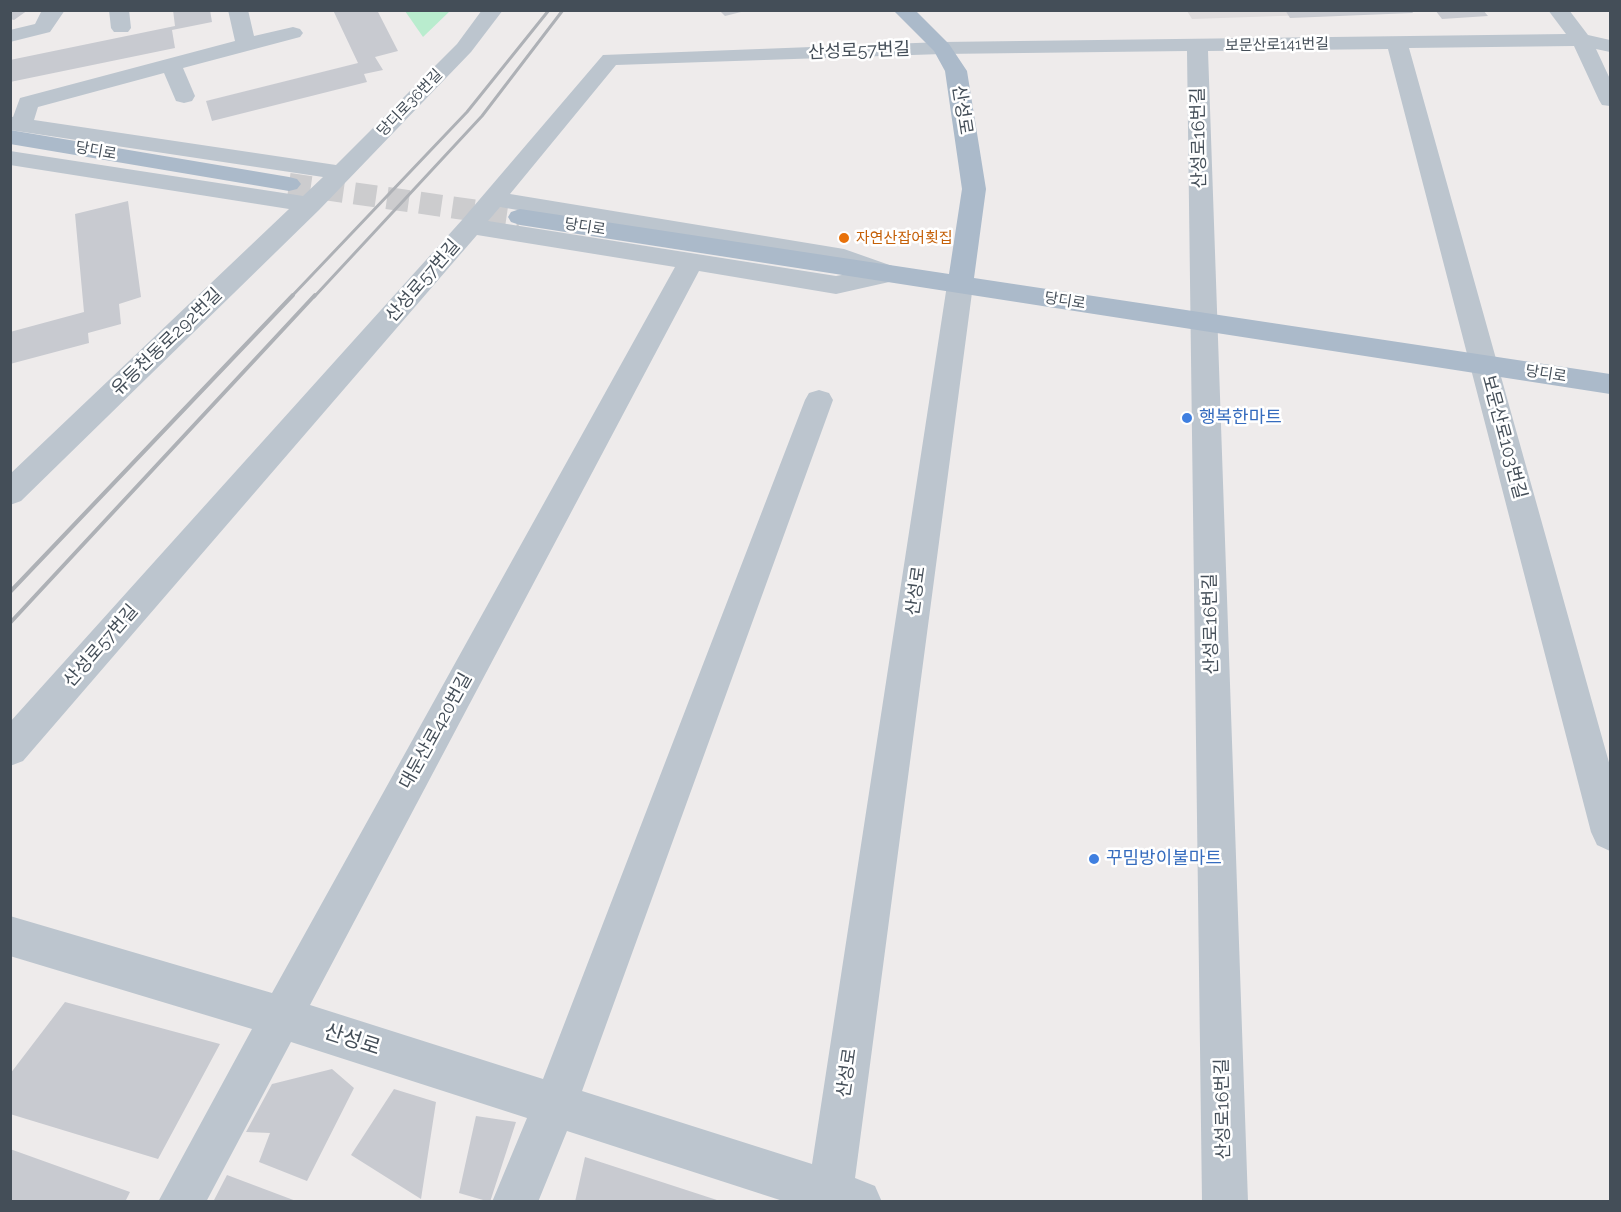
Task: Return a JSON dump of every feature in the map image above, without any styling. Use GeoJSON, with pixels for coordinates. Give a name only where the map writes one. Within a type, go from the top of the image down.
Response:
{"type":"FeatureCollection","features":[{"type":"Feature","properties":{"kind":"main road","name":"산성로"},"geometry":{"type":"LineString","coordinates":[[903,10],[942,48],[956,71],[974,189],[960,285]]}},
{"type":"Feature","properties":{"kind":"main road","name":"당디로"},"geometry":{"type":"LineString","coordinates":[[15,127],[289,184]]}},
{"type":"Feature","properties":{"kind":"main road","name":"당디로"},"geometry":{"type":"LineString","coordinates":[[520,217],[1611,384]]}},
{"type":"Feature","properties":{"kind":"street"},"geometry":{"type":"LineString","coordinates":[[10,36],[43,28],[51,12],[56,10]]}},
{"type":"Feature","properties":{"kind":"street","name":"당디로36번길"},"geometry":{"type":"LineString","coordinates":[[325,190],[464,48],[493,10]]}},
{"type":"Feature","properties":{"kind":"street"},"geometry":{"type":"LineString","coordinates":[[1558,10],[1581,40],[1611,100]]}},
{"type":"Feature","properties":{"kind":"street"},"geometry":{"type":"LineString","coordinates":[[239,11],[246,44]]}},
{"type":"Feature","properties":{"kind":"street"},"geometry":{"type":"LineString","coordinates":[[15,127],[28,103],[293,33]]}},
{"type":"Feature","properties":{"kind":"street","name":"보문산로141번길"},"geometry":{"type":"LineString","coordinates":[[942,48],[1581,40],[1611,46]]}},
{"type":"Feature","properties":{"kind":"street","name":"보문산로103번길"},"geometry":{"type":"LineString","coordinates":[[1397,43],[1611,832]]}},
{"type":"Feature","properties":{"kind":"street","name":"산성로16번길"},"geometry":{"type":"LineString","coordinates":[[1197,46],[1225,1202]]}},
{"type":"Feature","properties":{"kind":"street","name":"산성로57번길"},"geometry":{"type":"LineString","coordinates":[[10,749],[471,226],[610,59],[942,48]]}},
{"type":"Feature","properties":{"kind":"street"},"geometry":{"type":"LineString","coordinates":[[171,64],[184,96]]}},
{"type":"Feature","properties":{"kind":"street"},"geometry":{"type":"LineString","coordinates":[[10,101],[24,101],[15,127]]}},
{"type":"Feature","properties":{"kind":"street"},"geometry":{"type":"LineString","coordinates":[[15,127],[325,190]]}},
{"type":"Feature","properties":{"kind":"street"},"geometry":{"type":"LineString","coordinates":[[10,158],[325,190]]}},
{"type":"Feature","properties":{"kind":"street","name":"유등천동로292번길"},"geometry":{"type":"LineString","coordinates":[[10,493],[325,190]]}},
{"type":"Feature","properties":{"kind":"street"},"geometry":{"type":"LineString","coordinates":[[494,199],[844,257],[889,274]]}},
{"type":"Feature","properties":{"kind":"street"},"geometry":{"type":"LineString","coordinates":[[471,226],[836,285],[889,274]]}},
{"type":"Feature","properties":{"kind":"street","name":"대둔산로420번길"},"geometry":{"type":"LineString","coordinates":[[181,1202],[692,262]]}},
{"type":"Feature","properties":{"kind":"street","name":"산성로"},"geometry":{"type":"LineString","coordinates":[[10,936],[280,1017],[839,1198],[960,285]]}},
{"type":"Feature","properties":{"kind":"street"},"geometry":{"type":"LineString","coordinates":[[515,1202],[555,1105],[819,400]]}},
{"type":"Feature","properties":{"kind":"shaded area"},"geometry":{"type":"Polygon","coordinates":[[[1187,11],[1426,11],[1192,19],[1187,11]]]}},
{"type":"Feature","properties":{"kind":"green space"},"geometry":{"type":"Polygon","coordinates":[[[405,11],[450,11],[423,37],[405,11]]]}},
{"type":"Feature","properties":{"kind":"building"},"geometry":{"type":"Polygon","coordinates":[[[10,10],[28,10],[14,20],[10,19],[10,10]]]}},
{"type":"Feature","properties":{"kind":"building"},"geometry":{"type":"Polygon","coordinates":[[[173,10],[210,10],[212,22],[172,30],[175,48],[10,82],[10,60],[175,26],[173,10]]]}},
{"type":"Feature","properties":{"kind":"building"},"geometry":{"type":"Polygon","coordinates":[[[333,10],[377,10],[398,51],[375,57],[383,70],[364,74],[367,82],[212,121],[206,101],[358,63],[333,10]]]}},
{"type":"Feature","properties":{"kind":"building"},"geometry":{"type":"Polygon","coordinates":[[[719,10],[745,10],[745,11],[725,16],[719,10]]]}},
{"type":"Feature","properties":{"kind":"building"},"geometry":{"type":"Polygon","coordinates":[[[1285,10],[1411,10],[1413,13],[1290,18],[1285,10]]]}},
{"type":"Feature","properties":{"kind":"building"},"geometry":{"type":"Polygon","coordinates":[[[1435,10],[1483,10],[1488,16],[1442,19],[1435,10]]]}},
{"type":"Feature","properties":{"kind":"building"},"geometry":{"type":"Polygon","coordinates":[[[128,201],[141,297],[119,304],[121,324],[88,333],[89,343],[10,364],[10,332],[84,312],[75,214],[128,201]]]}},
{"type":"Feature","properties":{"kind":"building"},"geometry":{"type":"Polygon","coordinates":[[[65,1002],[220,1044],[158,1159],[10,1114],[10,1074],[65,1002]]]}},
{"type":"Feature","properties":{"kind":"building"},"geometry":{"type":"Polygon","coordinates":[[[332,1069],[354,1088],[307,1181],[259,1162],[270,1133],[246,1132],[272,1084],[332,1069]]]}},
{"type":"Feature","properties":{"kind":"building"},"geometry":{"type":"Polygon","coordinates":[[[394,1089],[436,1102],[421,1199],[351,1155],[394,1089]]]}},
{"type":"Feature","properties":{"kind":"building"},"geometry":{"type":"Polygon","coordinates":[[[476,1116],[516,1122],[490,1202],[459,1193],[476,1116]]]}},
{"type":"Feature","properties":{"kind":"building"},"geometry":{"type":"Polygon","coordinates":[[[10,1149],[130,1192],[125,1202],[10,1202],[10,1149]]]}},
{"type":"Feature","properties":{"kind":"building"},"geometry":{"type":"Polygon","coordinates":[[[585,1157],[720,1201],[720,1202],[575,1202],[585,1157]]]}},
{"type":"Feature","properties":{"kind":"building"},"geometry":{"type":"Polygon","coordinates":[[[227,1175],[296,1201],[296,1202],[213,1202],[227,1175]]]}},
{"type":"Feature","properties":{"kind":"tunnel"},"geometry":{"type":"LineString","coordinates":[[289,184],[520,217]]}},
{"type":"Feature","properties":{"kind":"railway"},"geometry":{"type":"LineString","coordinates":[[291,297],[467,112],[549,10]]}},
{"type":"Feature","properties":{"kind":"railway"},"geometry":{"type":"LineString","coordinates":[[314,297],[482,116],[563,10]]}},
{"type":"Feature","properties":{"kind":"railway"},"geometry":{"type":"LineString","coordinates":[[10,592],[293,295]]}},
{"type":"Feature","properties":{"kind":"railway"},"geometry":{"type":"LineString","coordinates":[[10,623],[315,295]]}},
{"type":"Feature","properties":{"kind":"place","name":"자연산잡어횟집"},"geometry":{"type":"Point","coordinates":[844,238]}},
{"type":"Feature","properties":{"kind":"place","name":"행복한마트"},"geometry":{"type":"Point","coordinates":[1187,418]}},
{"type":"Feature","properties":{"kind":"place","name":"꾸밈방이불마트"},"geometry":{"type":"Point","coordinates":[1094,859]}}]}
